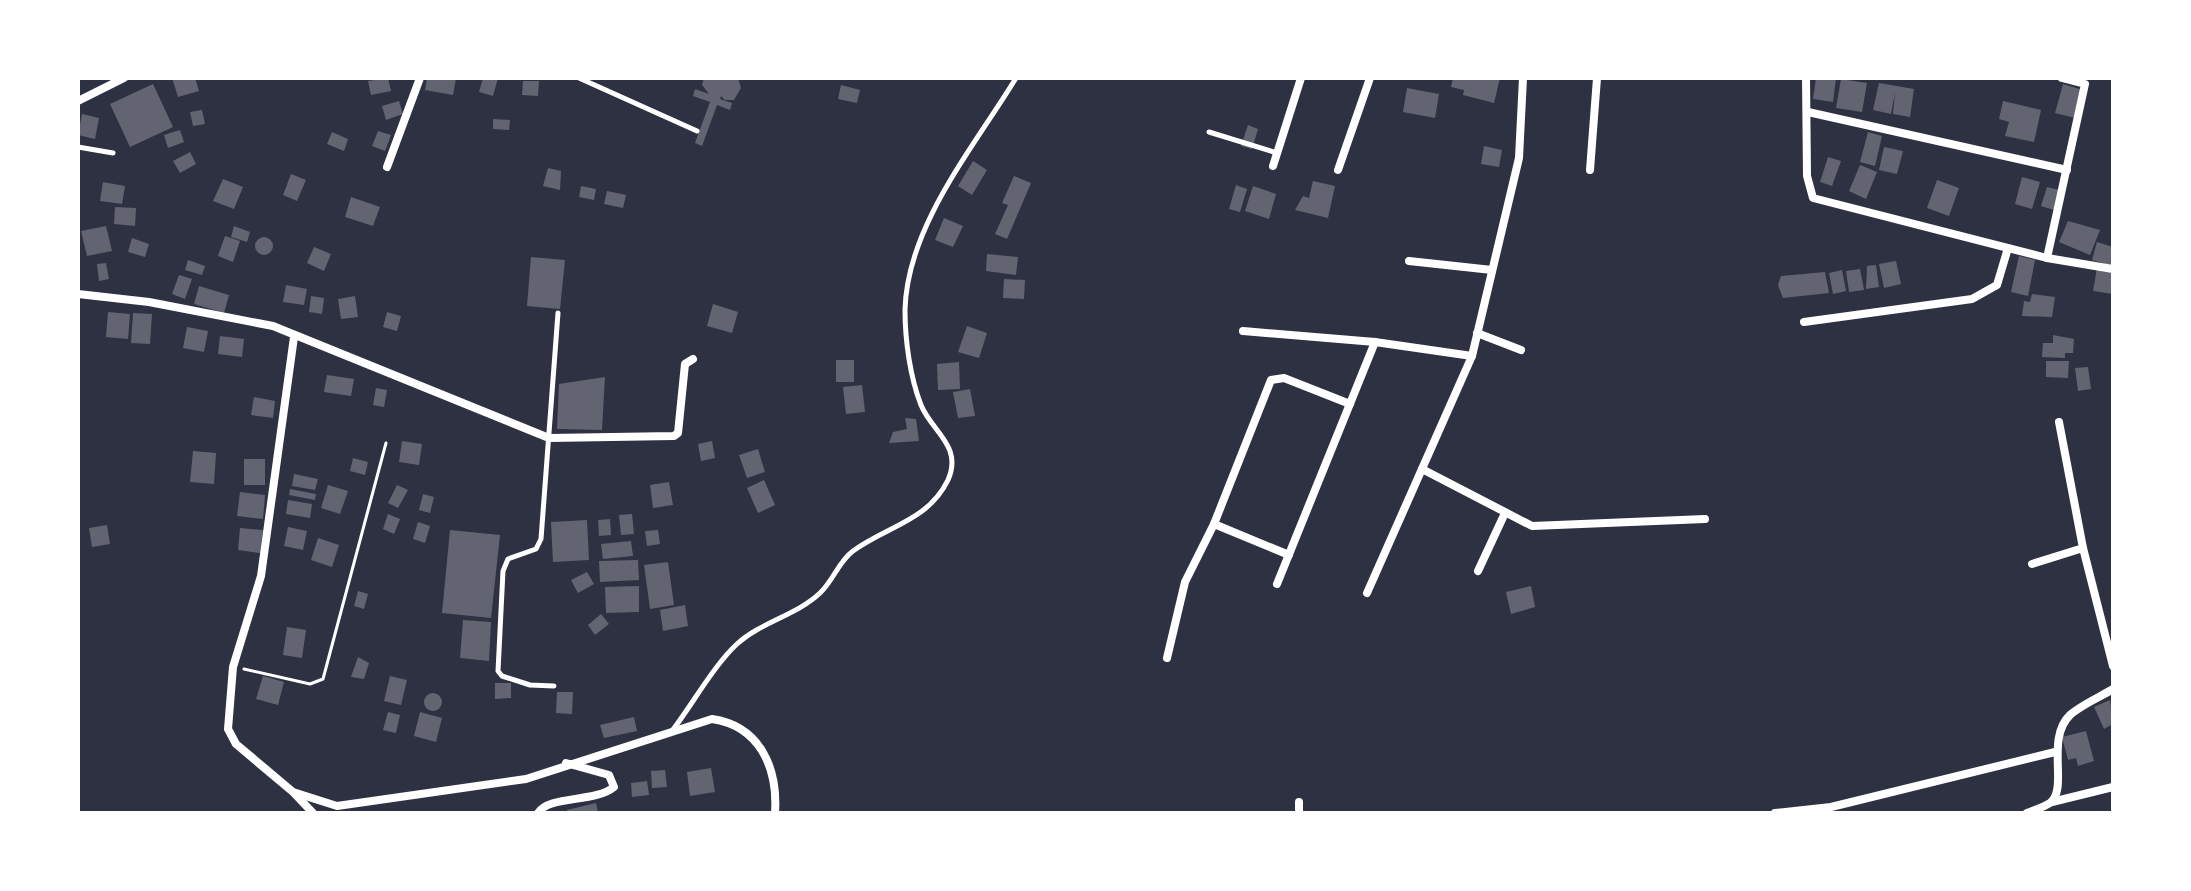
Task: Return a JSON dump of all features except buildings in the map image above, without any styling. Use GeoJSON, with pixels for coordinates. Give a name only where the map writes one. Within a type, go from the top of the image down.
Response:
{"type":"FeatureCollection","features":[{"type":"Feature","properties":{"kind":"street"},"geometry":{"type":"LineString","coordinates":[[78,101],[124,78]]}},
{"type":"Feature","properties":{"kind":"street"},"geometry":{"type":"LineString","coordinates":[[387,167],[420,78]]}},
{"type":"Feature","properties":{"kind":"street"},"geometry":{"type":"LineString","coordinates":[[1273,166],[1301,78]]}},
{"type":"Feature","properties":{"kind":"street"},"geometry":{"type":"LineString","coordinates":[[1338,170],[1370,78]]}},
{"type":"Feature","properties":{"kind":"street"},"geometry":{"type":"LineString","coordinates":[[1367,593],[1472,356],[1519,158],[1523,78]]}},
{"type":"Feature","properties":{"kind":"street"},"geometry":{"type":"LineString","coordinates":[[1590,170],[1597,78]]}},
{"type":"Feature","properties":{"kind":"street"},"geometry":{"type":"LineString","coordinates":[[1806,78],[1807,176],[1813,198],[2047,258],[2113,269]]}},
{"type":"Feature","properties":{"kind":"street"},"geometry":{"type":"LineString","coordinates":[[2047,258],[2086,81],[2062,78]]}},
{"type":"Feature","properties":{"kind":"street"},"geometry":{"type":"LineString","coordinates":[[1808,112],[2067,170]]}},
{"type":"Feature","properties":{"kind":"street"},"geometry":{"type":"LineString","coordinates":[[1804,322],[1972,299],[1997,285],[2008,248]]}},
{"type":"Feature","properties":{"kind":"street"},"geometry":{"type":"LineString","coordinates":[[1409,261],[1492,270]]}},
{"type":"Feature","properties":{"kind":"street"},"geometry":{"type":"LineString","coordinates":[[78,294],[273,326],[549,438],[674,436],[678,433],[681,377],[685,364],[693,359]]}},
{"type":"Feature","properties":{"kind":"street"},"geometry":{"type":"LineString","coordinates":[[1243,331],[1375,342],[1472,356]]}},
{"type":"Feature","properties":{"kind":"street"},"geometry":{"type":"LineString","coordinates":[[1477,333],[1521,350]]}},
{"type":"Feature","properties":{"kind":"street"},"geometry":{"type":"LineString","coordinates":[[294,337],[261,576],[233,667],[228,729],[236,744],[313,813]]}},
{"type":"Feature","properties":{"kind":"street"},"geometry":{"type":"LineString","coordinates":[[1277,584],[1375,342]]}},
{"type":"Feature","properties":{"kind":"street"},"geometry":{"type":"LineString","coordinates":[[1167,658],[1185,582],[1214,524],[1271,380],[1284,378],[1350,404]]}},
{"type":"Feature","properties":{"kind":"street"},"geometry":{"type":"LineString","coordinates":[[2059,422],[2083,548],[2113,666]]}},
{"type":"Feature","properties":{"kind":"street"},"geometry":{"type":"LineString","coordinates":[[1422,469],[1532,526],[1705,519]]}},
{"type":"Feature","properties":{"kind":"street"},"geometry":{"type":"LineString","coordinates":[[1478,571],[1505,513]]}},
{"type":"Feature","properties":{"kind":"street"},"geometry":{"type":"LineString","coordinates":[[1214,524],[1289,555]]}},
{"type":"Feature","properties":{"kind":"street"},"geometry":{"type":"LineString","coordinates":[[2032,564],[2083,548]]}},
{"type":"Feature","properties":{"kind":"street"},"geometry":{"type":"LineString","coordinates":[[2052,802],[2058,791],[2055,752],[2060,732],[2070,715],[2113,689]]}},
{"type":"Feature","properties":{"kind":"street"},"geometry":{"type":"LineString","coordinates":[[293,792],[337,806],[526,779],[565,763],[712,719],[729,721],[754,737],[765,753],[772,772],[775,813]]}},
{"type":"Feature","properties":{"kind":"street"},"geometry":{"type":"LineString","coordinates":[[1775,813],[1831,807],[2055,752]]}},
{"type":"Feature","properties":{"kind":"street"},"geometry":{"type":"LineString","coordinates":[[538,813],[545,806],[602,795],[614,787],[609,775],[565,763]]}},
{"type":"Feature","properties":{"kind":"street"},"geometry":{"type":"LineString","coordinates":[[2027,813],[2052,802],[2113,787]]}},
{"type":"Feature","properties":{"kind":"street"},"geometry":{"type":"LineString","coordinates":[[1299,802],[1299,813]]}},
{"type":"Feature","properties":{"kind":"lane"},"geometry":{"type":"LineString","coordinates":[[579,78],[697,131]]}},
{"type":"Feature","properties":{"kind":"lane"},"geometry":{"type":"LineString","coordinates":[[670,733],[737,643],[820,594],[851,552],[877,536],[910,522],[940,494],[950,476],[952,456],[947,439],[922,408],[913,380],[905,309],[911,265],[935,209],[1016,78]]}},
{"type":"Feature","properties":{"kind":"lane"},"geometry":{"type":"LineString","coordinates":[[1209,132],[1277,153]]}},
{"type":"Feature","properties":{"kind":"lane"},"geometry":{"type":"LineString","coordinates":[[78,147],[113,153]]}},
{"type":"Feature","properties":{"kind":"lane"},"geometry":{"type":"LineString","coordinates":[[554,686],[530,685],[502,676],[498,671],[503,571],[508,559],[536,549],[541,539],[558,313]]}},
{"type":"Feature","properties":{"kind":"path"},"geometry":{"type":"LineString","coordinates":[[233,667],[310,684],[323,679],[386,443]]}}]}
